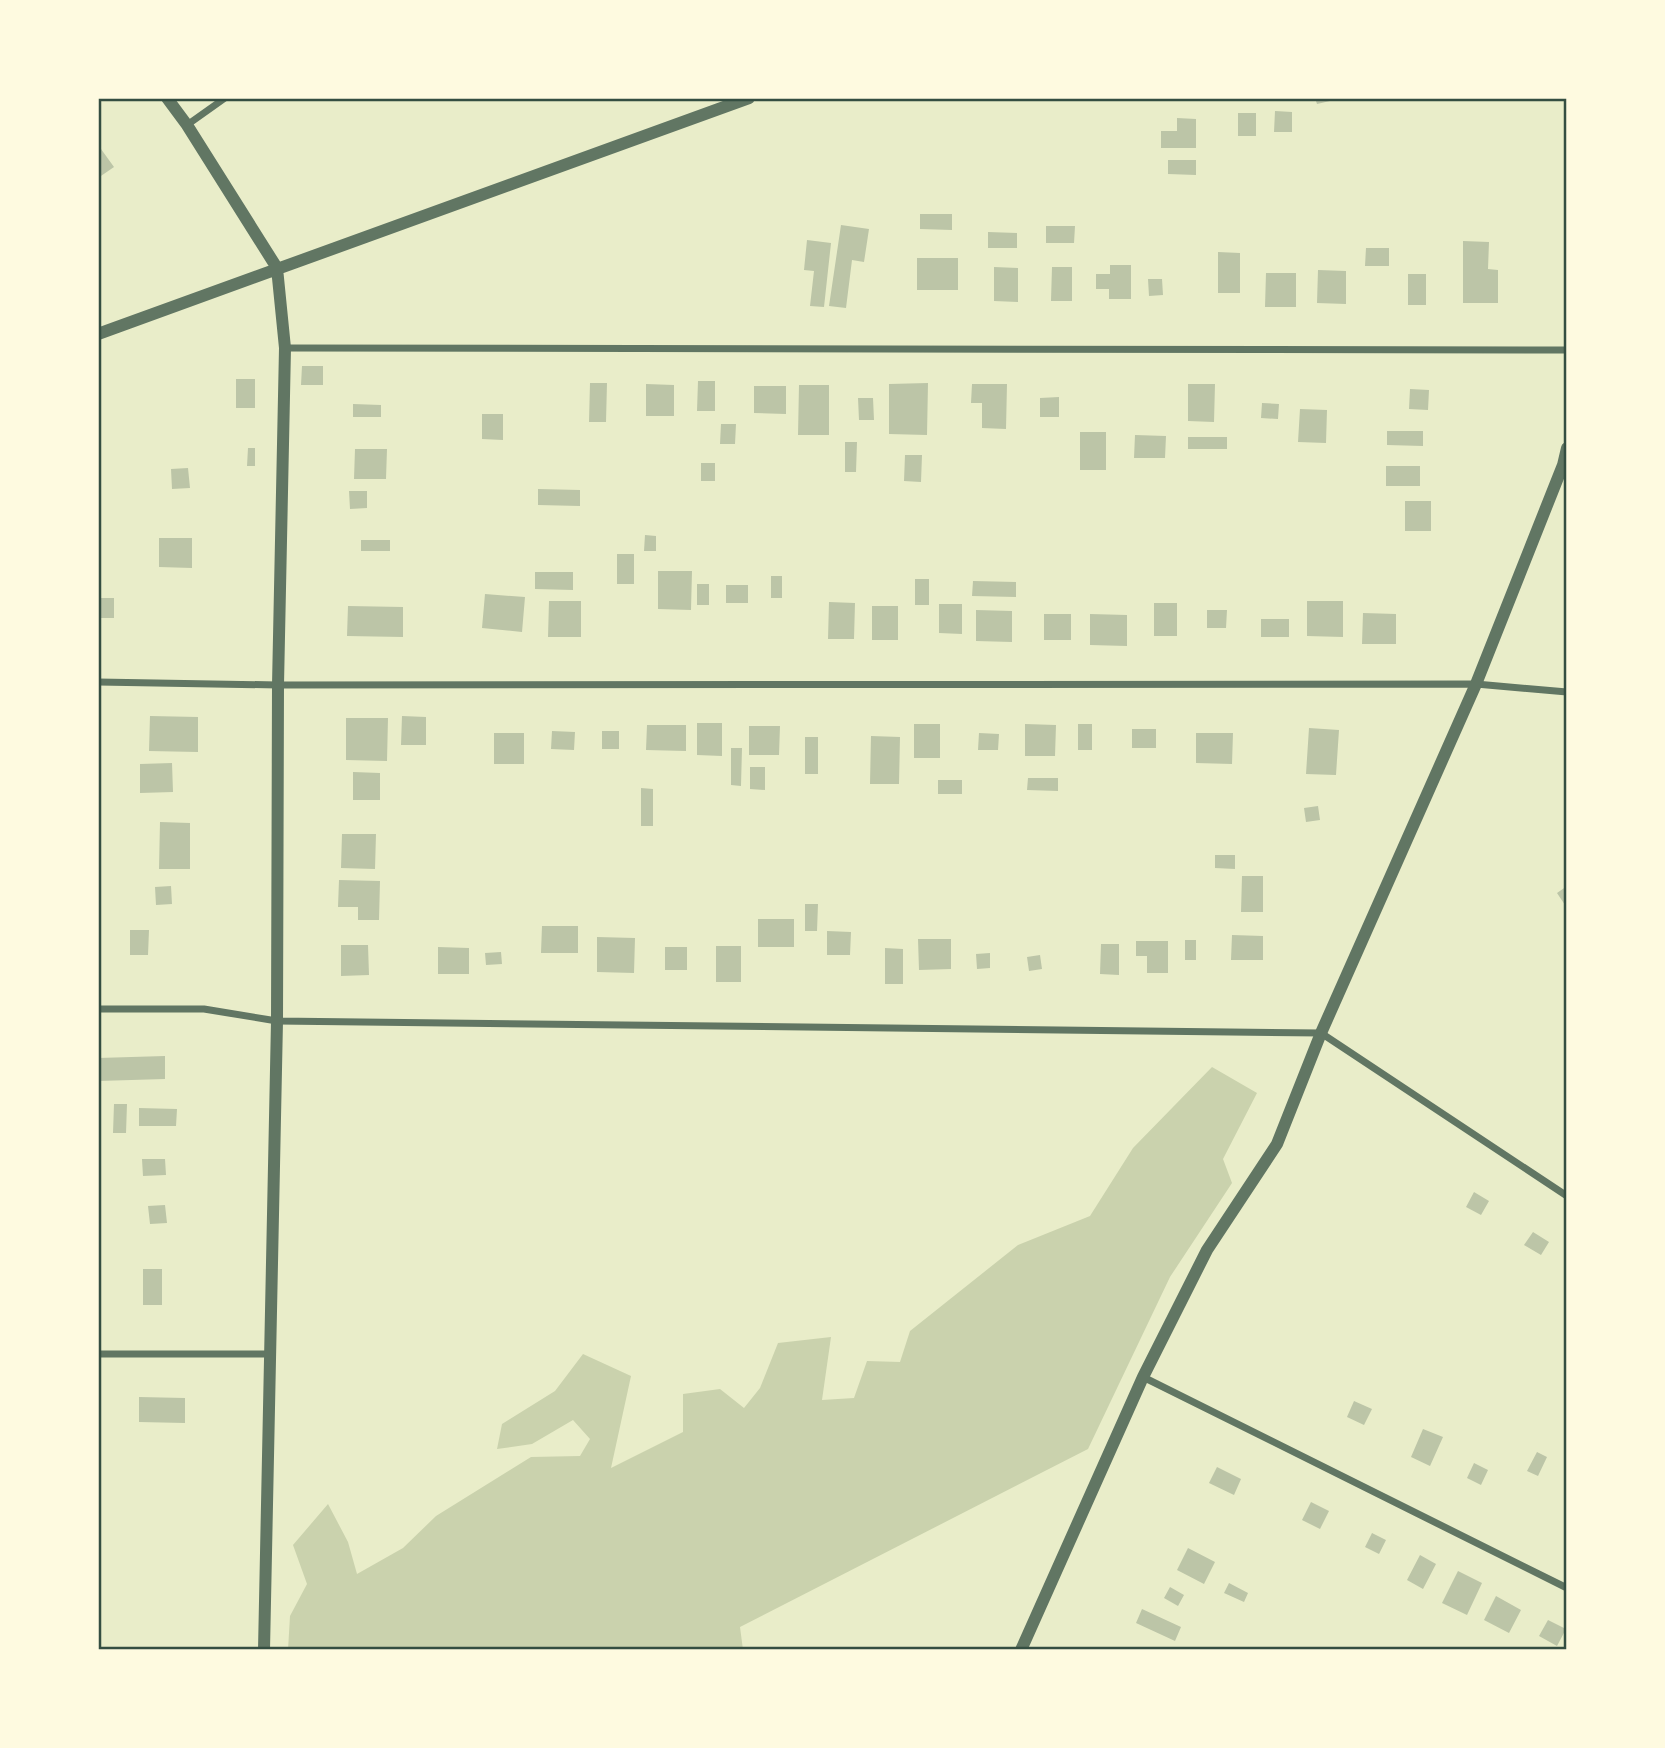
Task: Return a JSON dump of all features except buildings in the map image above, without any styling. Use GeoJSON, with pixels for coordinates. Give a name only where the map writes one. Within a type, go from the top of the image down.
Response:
{"type":"FeatureCollection","features":[{"type":"Feature","properties":{"kind":"street"},"geometry":{"type":"LineString","coordinates":[[167,98],[187,125],[277,268],[285,348],[278,685],[277,1021],[264,1650]]}},
{"type":"Feature","properties":{"kind":"street"},"geometry":{"type":"LineString","coordinates":[[187,125],[225,98]]}},
{"type":"Feature","properties":{"kind":"street"},"geometry":{"type":"LineString","coordinates":[[98,334],[749,98]]}},
{"type":"Feature","properties":{"kind":"street"},"geometry":{"type":"LineString","coordinates":[[285,348],[1567,350]]}},
{"type":"Feature","properties":{"kind":"street"},"geometry":{"type":"LineString","coordinates":[[1021,1650],[1143,1377],[1207,1250],[1277,1144],[1321,1033],[1476,684],[1563,465],[1567,448]]}},
{"type":"Feature","properties":{"kind":"street"},"geometry":{"type":"LineString","coordinates":[[98,682],[278,685],[1476,684],[1567,692]]}},
{"type":"Feature","properties":{"kind":"street"},"geometry":{"type":"LineString","coordinates":[[98,1009],[204,1009],[277,1021],[1321,1033],[1567,1196]]}},
{"type":"Feature","properties":{"kind":"street"},"geometry":{"type":"LineString","coordinates":[[98,1353],[269,1354]]}},
{"type":"Feature","properties":{"kind":"street"},"geometry":{"type":"LineString","coordinates":[[1143,1377],[1567,1588]]}},
{"type":"Feature","properties":{"kind":"green space"},"geometry":{"type":"Polygon","coordinates":[[[1212,1067],[1257,1093],[1223,1159],[1232,1183],[1170,1277],[1088,1449],[740,1627],[743,1650],[288,1650],[290,1616],[307,1584],[293,1545],[328,1504],[348,1542],[357,1574],[403,1548],[436,1516],[531,1457],[580,1456],[590,1439],[573,1420],[532,1444],[497,1449],[502,1424],[555,1391],[583,1354],[631,1376],[611,1468],[683,1432],[683,1394],[720,1389],[744,1408],[760,1388],[778,1343],[831,1337],[822,1400],[854,1398],[867,1361],[900,1362],[910,1331],[1018,1245],[1090,1216],[1133,1148],[1212,1067]]]}}]}
